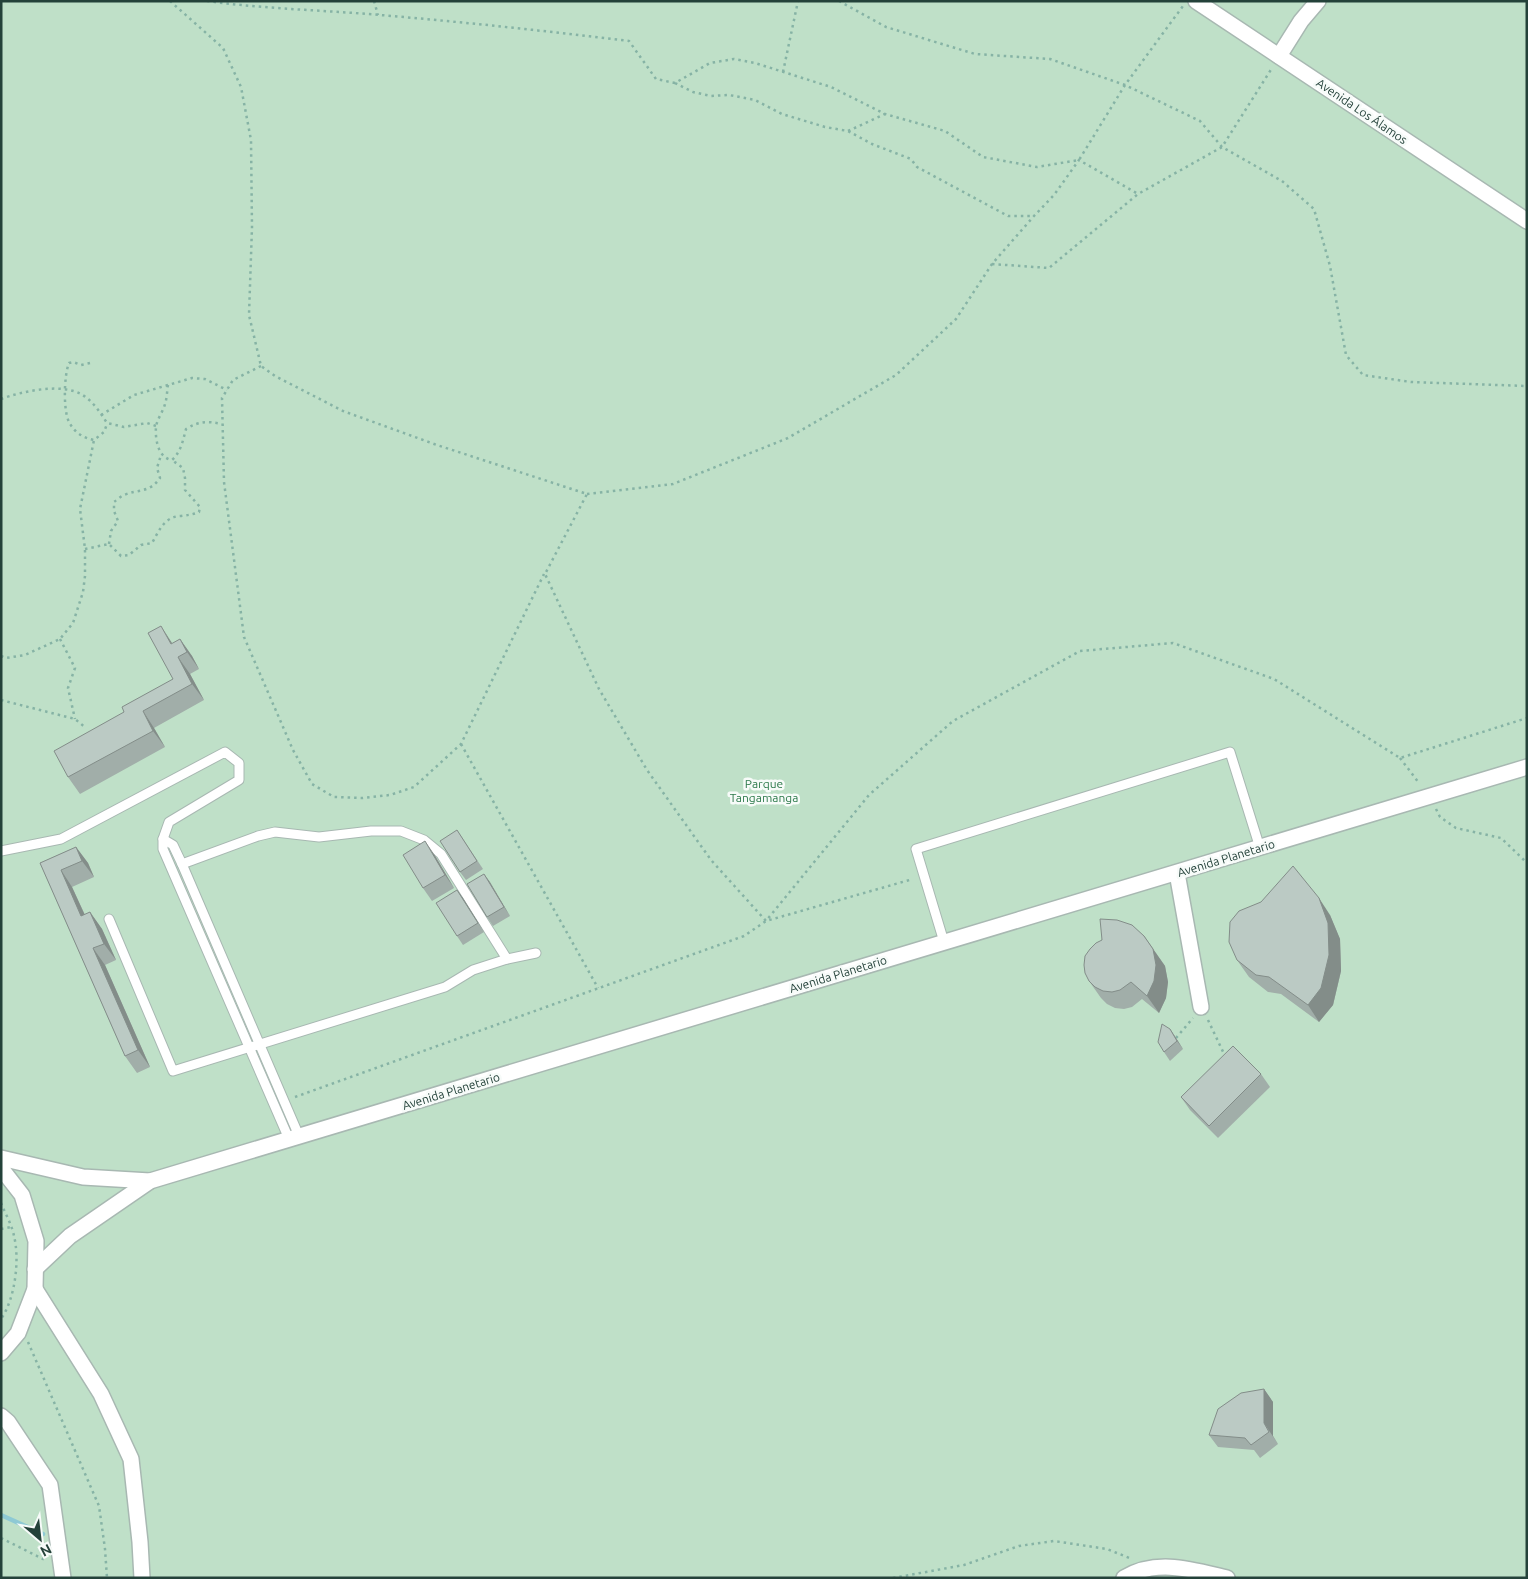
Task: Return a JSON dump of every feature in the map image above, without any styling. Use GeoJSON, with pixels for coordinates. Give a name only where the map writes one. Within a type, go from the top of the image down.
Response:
{"type":"FeatureCollection","features":[{"type":"Feature","properties":{"kind":"street","name":"Avenida Los Álamos"},"geometry":{"type":"LineString","coordinates":[[1196,1],[1527,221]]}},
{"type":"Feature","properties":{"kind":"street"},"geometry":{"type":"LineString","coordinates":[[1279,56],[1301,21],[1318,1]]}},
{"type":"Feature","properties":{"kind":"street","name":"Avenida Planetario"},"geometry":{"type":"LineString","coordinates":[[35,1269],[70,1236],[150,1181],[1527,767]]}},
{"type":"Feature","properties":{"kind":"street"},"geometry":{"type":"LineString","coordinates":[[1177,873],[1202,1007]]}},
{"type":"Feature","properties":{"kind":"street","name":"Avenida Planetario"},"geometry":{"type":"LineString","coordinates":[[1,1158],[83,1177],[150,1181]]}},
{"type":"Feature","properties":{"kind":"street"},"geometry":{"type":"LineString","coordinates":[[1,1168],[22,1195],[36,1240],[35,1288],[18,1333],[1,1353]]}},
{"type":"Feature","properties":{"kind":"street"},"geometry":{"type":"LineString","coordinates":[[35,1288],[102,1394],[131,1459],[142,1578]]}},
{"type":"Feature","properties":{"kind":"street"},"geometry":{"type":"LineString","coordinates":[[1,1416],[8,1422],[50,1485],[62,1573]]}},
{"type":"Feature","properties":{"kind":"street"},"geometry":{"type":"LineString","coordinates":[[1124,1578],[1153,1567],[1181,1567],[1227,1578]]}},
{"type":"Feature","properties":{"kind":"lane"},"geometry":{"type":"LineString","coordinates":[[1,851],[62,839],[225,752],[239,763],[239,780],[169,822],[163,839],[163,849],[249,1048],[294,1138]]}},
{"type":"Feature","properties":{"kind":"lane"},"geometry":{"type":"LineString","coordinates":[[944,942],[916,849],[1230,752],[1260,848]]}},
{"type":"Feature","properties":{"kind":"lane"},"geometry":{"type":"LineString","coordinates":[[182,864],[258,836],[275,832],[319,837],[401,830],[424,840],[441,854],[507,959]]}},
{"type":"Feature","properties":{"kind":"lane"},"geometry":{"type":"LineString","coordinates":[[163,839],[173,845],[182,864],[284,1101],[294,1138]]}},
{"type":"Feature","properties":{"kind":"lane"},"geometry":{"type":"LineString","coordinates":[[109,919],[173,1071],[445,988],[473,970],[507,959],[536,953]]}},
{"type":"Feature","properties":{"kind":"path"},"geometry":{"type":"LineString","coordinates":[[170,1],[223,48],[241,87],[251,140],[252,227],[249,315],[262,366],[275,376],[343,411],[587,494],[673,484],[788,438],[896,374],[956,319],[992,264],[1054,195],[1079,160],[1126,85],[1187,1]]}},
{"type":"Feature","properties":{"kind":"path"},"geometry":{"type":"LineString","coordinates":[[207,1],[252,7],[378,15],[509,27],[629,41],[656,78],[674,83],[693,92],[711,96],[729,95],[755,100],[782,114],[825,127],[848,131],[872,144],[911,159],[917,168],[1008,216],[1034,216]]}},
{"type":"Feature","properties":{"kind":"path"},"geometry":{"type":"LineString","coordinates":[[374,1],[378,15]]}},
{"type":"Feature","properties":{"kind":"path"},"geometry":{"type":"LineString","coordinates":[[784,72],[798,1]]}},
{"type":"Feature","properties":{"kind":"path"},"geometry":{"type":"LineString","coordinates":[[839,1],[886,27],[975,54],[1050,59],[1126,85],[1200,121],[1222,147],[1282,181],[1314,209],[1330,266],[1346,355],[1362,375],[1411,382],[1527,386]]}},
{"type":"Feature","properties":{"kind":"path"},"geometry":{"type":"LineString","coordinates":[[992,264],[1049,268],[1138,194],[1222,147],[1279,56]]}},
{"type":"Feature","properties":{"kind":"path"},"geometry":{"type":"LineString","coordinates":[[674,83],[710,63],[734,59],[755,63],[831,87],[885,114],[945,131],[983,157],[1037,167],[1079,160],[1138,194]]}},
{"type":"Feature","properties":{"kind":"path"},"geometry":{"type":"LineString","coordinates":[[848,131],[885,114]]}},
{"type":"Feature","properties":{"kind":"path"},"geometry":{"type":"LineString","coordinates":[[90,363],[81,365],[73,362],[69,363],[66,371],[65,389],[68,421],[76,432],[87,439],[94,440]]}},
{"type":"Feature","properties":{"kind":"path"},"geometry":{"type":"LineString","coordinates":[[262,366],[233,380],[222,398],[224,482],[244,637],[293,750],[312,784],[334,797],[363,798],[390,794],[414,787],[462,744],[544,574],[587,494]]}},
{"type":"Feature","properties":{"kind":"path"},"geometry":{"type":"LineString","coordinates":[[101,415],[134,395],[192,378],[205,379],[227,390]]}},
{"type":"Feature","properties":{"kind":"path"},"geometry":{"type":"LineString","coordinates":[[109,544],[111,531],[118,521],[114,511],[114,502],[124,495],[141,491],[156,484],[160,478],[157,468],[161,455],[156,438],[156,426],[165,404],[168,384]]}},
{"type":"Feature","properties":{"kind":"path"},"geometry":{"type":"LineString","coordinates":[[1,399],[39,389],[65,389],[81,394],[96,406],[107,423],[124,427],[148,423],[156,426]]}},
{"type":"Feature","properties":{"kind":"path"},"geometry":{"type":"LineString","coordinates":[[172,460],[182,446],[186,429],[196,423],[211,421],[222,424]]}},
{"type":"Feature","properties":{"kind":"path"},"geometry":{"type":"LineString","coordinates":[[1,656],[6,658],[25,654],[60,638],[73,623],[83,592],[85,576],[85,549],[80,510],[94,440],[104,432],[107,423]]}},
{"type":"Feature","properties":{"kind":"path"},"geometry":{"type":"LineString","coordinates":[[109,544],[120,556],[129,555],[141,545],[152,543],[166,520],[178,516],[191,516],[199,512],[200,507],[185,490],[183,468],[161,455]]}},
{"type":"Feature","properties":{"kind":"path"},"geometry":{"type":"LineString","coordinates":[[85,549],[109,544]]}},
{"type":"Feature","properties":{"kind":"path"},"geometry":{"type":"LineString","coordinates":[[544,574],[599,689],[647,770],[711,860],[766,921]]}},
{"type":"Feature","properties":{"kind":"path"},"geometry":{"type":"LineString","coordinates":[[60,638],[75,668],[68,688],[75,719]]}},
{"type":"Feature","properties":{"kind":"path"},"geometry":{"type":"LineString","coordinates":[[284,1101],[744,936],[766,921],[869,795],[953,721],[1080,651],[1173,643],[1274,679],[1400,758],[1440,817],[1456,828],[1501,838],[1527,864]]}},
{"type":"Feature","properties":{"kind":"path"},"geometry":{"type":"LineString","coordinates":[[1,700],[75,719],[86,728]]}},
{"type":"Feature","properties":{"kind":"path"},"geometry":{"type":"LineString","coordinates":[[1400,758],[1527,718]]}},
{"type":"Feature","properties":{"kind":"path"},"geometry":{"type":"LineString","coordinates":[[462,744],[598,988]]}},
{"type":"Feature","properties":{"kind":"path"},"geometry":{"type":"LineString","coordinates":[[766,921],[924,876]]}},
{"type":"Feature","properties":{"kind":"path"},"geometry":{"type":"LineString","coordinates":[[1176,1038],[1202,1007],[1226,1057]]}},
{"type":"Feature","properties":{"kind":"path"},"geometry":{"type":"LineString","coordinates":[[1,1203],[15,1236],[17,1274],[7,1310],[1,1319]]}},
{"type":"Feature","properties":{"kind":"path"},"geometry":{"type":"LineString","coordinates":[[1,1229],[11,1227]]}},
{"type":"Feature","properties":{"kind":"path"},"geometry":{"type":"LineString","coordinates":[[21,1325],[99,1506],[107,1578]]}},
{"type":"Feature","properties":{"kind":"path"},"geometry":{"type":"LineString","coordinates":[[1,1538],[62,1573]]}},
{"type":"Feature","properties":{"kind":"path"},"geometry":{"type":"LineString","coordinates":[[893,1578],[964,1565],[1020,1546],[1054,1541],[1107,1549],[1153,1567]]}},
{"type":"Feature","properties":{"kind":"green space","name":"Parque Tangamanga"},"geometry":{"type":"Polygon","coordinates":[[[1,1],[1527,1],[1527,1578],[1,1578],[1,1]]]}},
{"type":"Feature","properties":{"kind":"building"},"geometry":{"type":"Polygon","coordinates":[[[161,626],[171,644],[180,639],[187,652],[178,657],[192,684],[143,711],[153,731],[68,777],[54,751],[124,712],[122,707],[173,679],[148,633],[161,626]]]}},
{"type":"Feature","properties":{"kind":"building"},"geometry":{"type":"Polygon","coordinates":[[[457,830],[477,861],[460,872],[440,841],[457,830]]]}},
{"type":"Feature","properties":{"kind":"building"},"geometry":{"type":"Polygon","coordinates":[[[425,841],[445,875],[423,888],[403,855],[425,841]]]}},
{"type":"Feature","properties":{"kind":"building"},"geometry":{"type":"Polygon","coordinates":[[[76,847],[82,861],[61,870],[81,916],[90,912],[104,944],[93,948],[138,1050],[125,1056],[40,863],[76,847]]]}},
{"type":"Feature","properties":{"kind":"building"},"geometry":{"type":"Polygon","coordinates":[[[1293,866],[1319,898],[1328,923],[1329,955],[1321,988],[1308,1005],[1269,977],[1256,975],[1237,960],[1229,942],[1230,922],[1239,911],[1261,902],[1293,866]]]}},
{"type":"Feature","properties":{"kind":"building"},"geometry":{"type":"Polygon","coordinates":[[[484,874],[504,907],[487,917],[467,884],[484,874]]]}},
{"type":"Feature","properties":{"kind":"building"},"geometry":{"type":"Polygon","coordinates":[[[457,890],[478,923],[457,936],[436,903],[457,890]]]}},
{"type":"Feature","properties":{"kind":"building"},"geometry":{"type":"Polygon","coordinates":[[[1100,919],[1117,920],[1132,925],[1144,936],[1153,949],[1156,965],[1154,981],[1147,996],[1131,982],[1120,990],[1112,992],[1103,991],[1089,981],[1085,973],[1085,956],[1096,943],[1102,940],[1100,919]]]}},
{"type":"Feature","properties":{"kind":"building"},"geometry":{"type":"Polygon","coordinates":[[[1162,1024],[1170,1029],[1177,1041],[1164,1052],[1158,1042],[1162,1024]]]}},
{"type":"Feature","properties":{"kind":"building"},"geometry":{"type":"Polygon","coordinates":[[[1233,1046],[1261,1074],[1209,1126],[1181,1097],[1233,1046]]]}},
{"type":"Feature","properties":{"kind":"building"},"geometry":{"type":"Polygon","coordinates":[[[1264,1389],[1264,1423],[1269,1432],[1251,1445],[1245,1438],[1209,1435],[1218,1409],[1241,1393],[1264,1389]]]}},
{"type":"Feature","properties":{"kind":"waterway"},"geometry":{"type":"LineString","coordinates":[[1,1515],[43,1534]]}}]}
